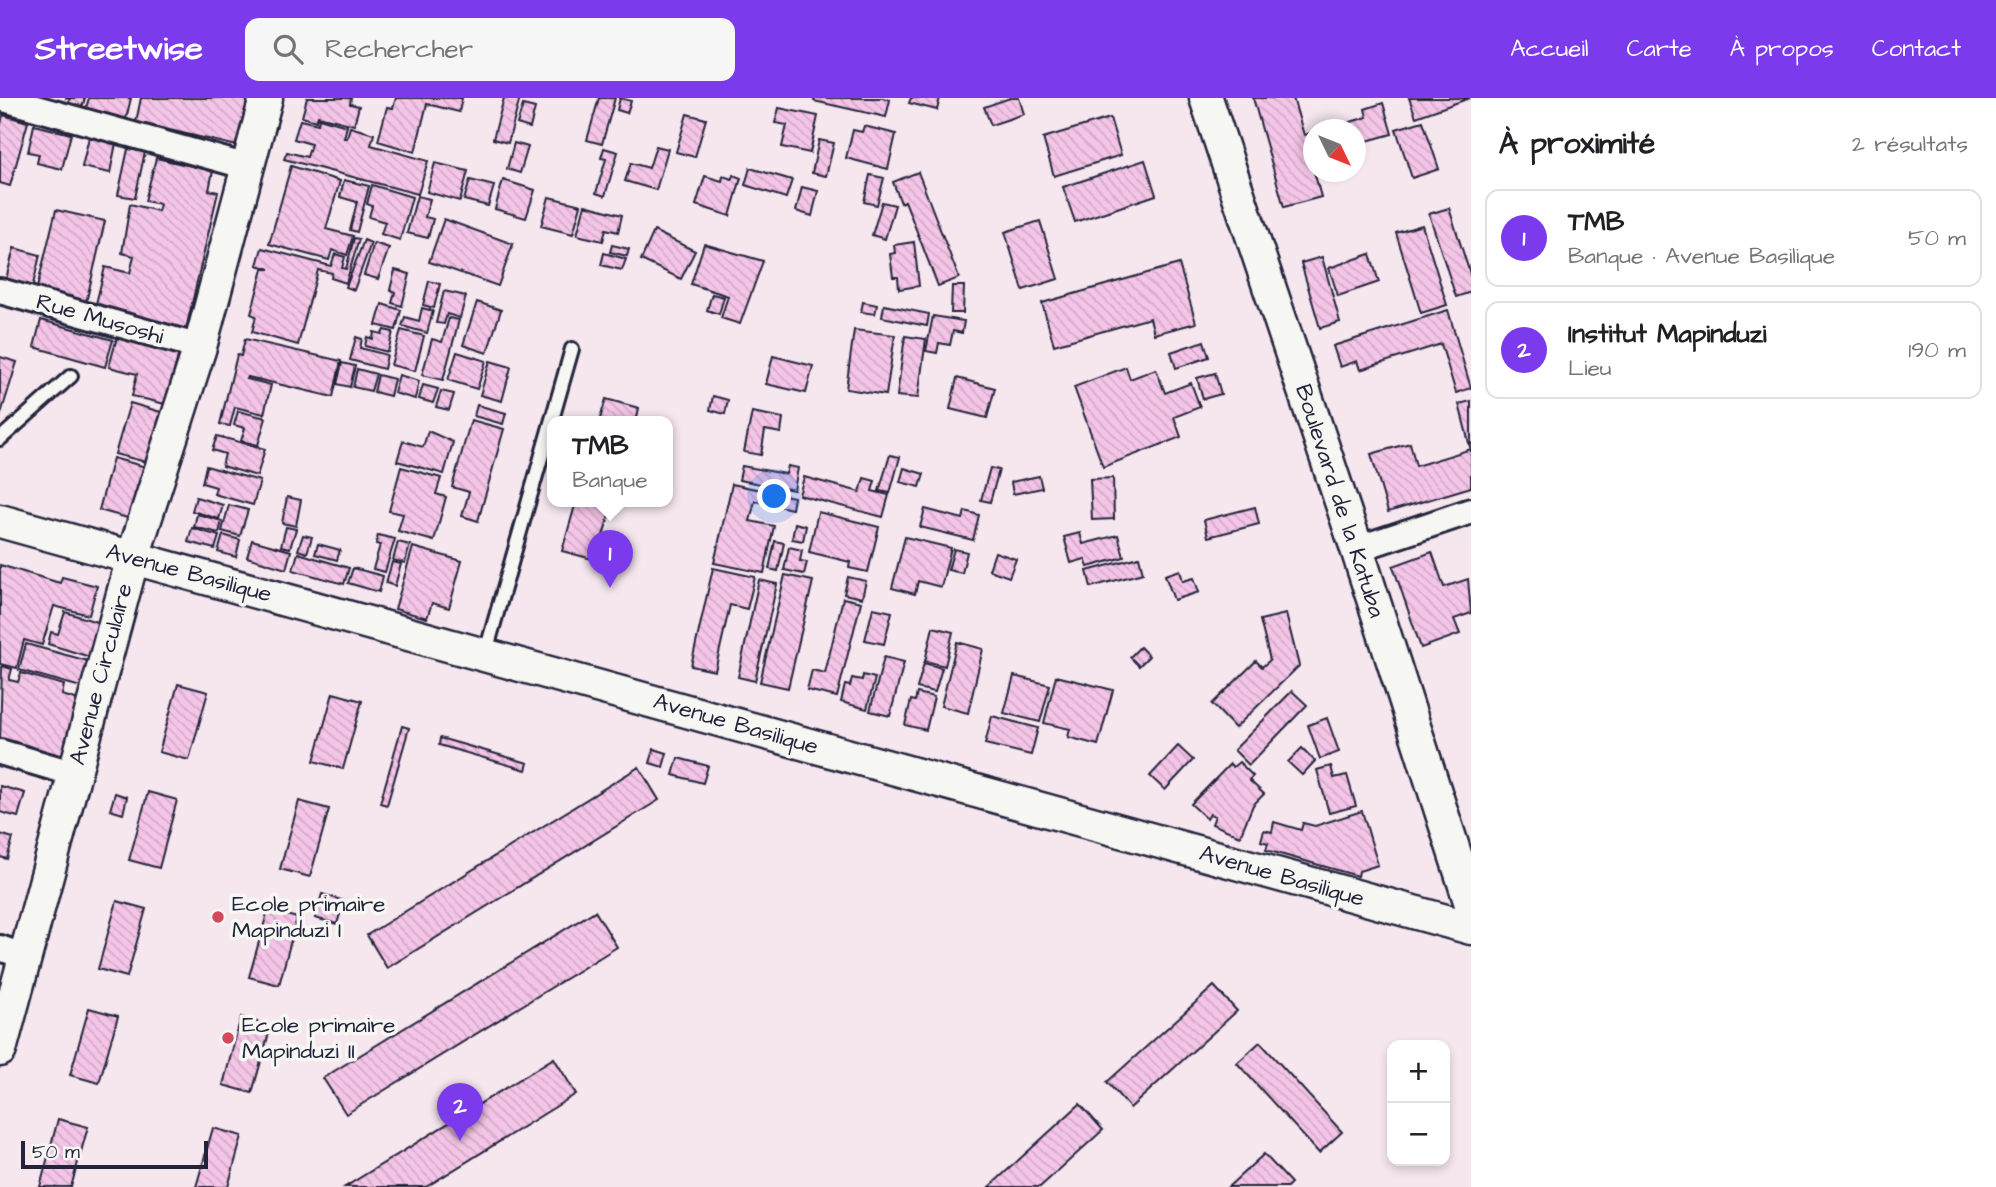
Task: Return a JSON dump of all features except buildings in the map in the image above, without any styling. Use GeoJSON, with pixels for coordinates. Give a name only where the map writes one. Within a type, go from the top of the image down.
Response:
{"type":"FeatureCollection","features":[{"type":"Feature","properties":{"kind":"street","name":"Avenue Circulaire"},"geometry":{"type":"LineString","coordinates":[[0,1050],[12,952],[75,774],[133,557],[200,347],[266,98]]}},
{"type":"Feature","properties":{"kind":"street","name":"Boulevard de la Katuba"},"geometry":{"type":"LineString","coordinates":[[1206,98],[1357,549],[1471,904]]}},
{"type":"Feature","properties":{"kind":"street"},"geometry":{"type":"LineString","coordinates":[[0,99],[248,167]]}},
{"type":"Feature","properties":{"kind":"street","name":"Rue Musoshi"},"geometry":{"type":"LineString","coordinates":[[0,291],[200,347]]}},
{"type":"Feature","properties":{"kind":"street"},"geometry":{"type":"LineString","coordinates":[[1357,549],[1471,511]]}},
{"type":"Feature","properties":{"kind":"street","name":"Avenue Basilique"},"geometry":{"type":"LineString","coordinates":[[0,521],[1471,928]]}},
{"type":"Feature","properties":{"kind":"street"},"geometry":{"type":"LineString","coordinates":[[0,752],[75,774]]}},
{"type":"Feature","properties":{"kind":"lane"},"geometry":{"type":"LineString","coordinates":[[553,416],[572,349]]}},
{"type":"Feature","properties":{"kind":"lane"},"geometry":{"type":"LineString","coordinates":[[0,439],[71,376]]}},
{"type":"Feature","properties":{"kind":"lane"},"geometry":{"type":"LineString","coordinates":[[485,655],[547,437]]}},
{"type":"Feature","properties":{"kind":"place","name":"TMB"},"geometry":{"type":"Point","coordinates":[610,588]}},
{"type":"Feature","properties":{"kind":"place","name":"Ecole primaire Mapinduzi I"},"geometry":{"type":"Point","coordinates":[218,917]}},
{"type":"Feature","properties":{"kind":"place","name":"Ecole primaire Mapinduzi II"},"geometry":{"type":"Point","coordinates":[228,1038]}},
{"type":"Feature","properties":{"kind":"place","name":"Institut Mapinduzi"},"geometry":{"type":"Point","coordinates":[460,1141]}}]}
